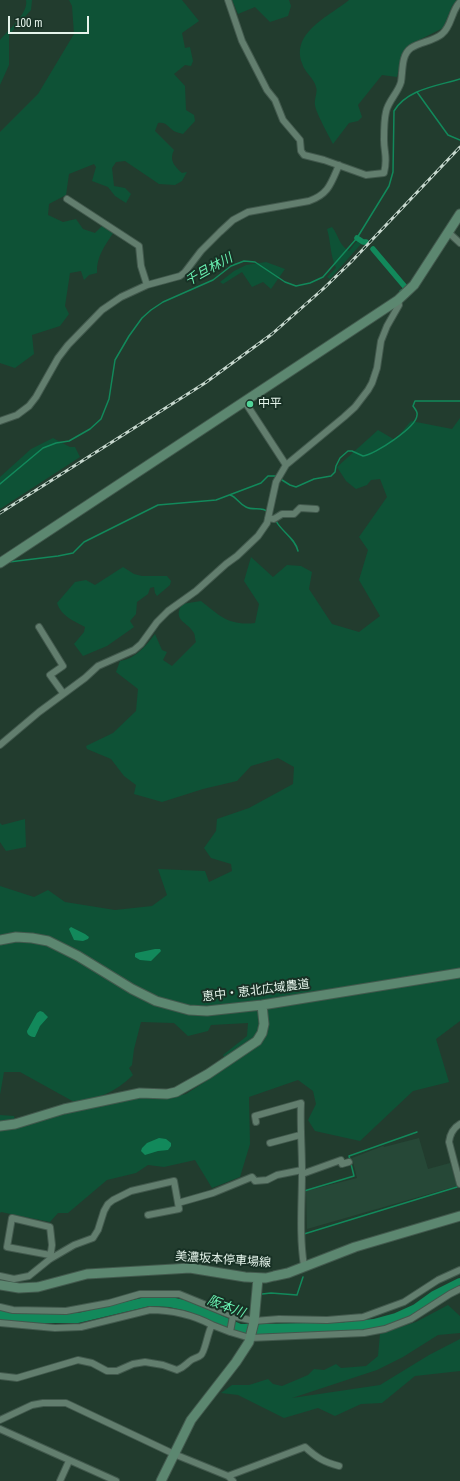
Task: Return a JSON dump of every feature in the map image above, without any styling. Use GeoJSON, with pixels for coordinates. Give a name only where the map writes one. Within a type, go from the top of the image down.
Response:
{"type":"FeatureCollection","features":[{"type":"Feature","properties":{"kind":"street"},"geometry":{"type":"LineString","coordinates":[[228,0],[242,41],[267,90],[275,100],[283,120],[300,140],[301,151],[304,156],[324,160],[366,175],[384,173],[386,165],[384,140],[386,112],[400,83],[405,56],[411,48],[442,34],[449,25],[453,13],[460,2]]}},
{"type":"Feature","properties":{"kind":"street"},"geometry":{"type":"LineString","coordinates":[[0,421],[16,415],[29,406],[36,397],[58,358],[68,345],[102,310],[121,297],[147,285],[180,276],[185,272],[201,251],[220,232],[240,216],[248,212],[318,198],[329,187],[339,165]]}},
{"type":"Feature","properties":{"kind":"street"},"geometry":{"type":"LineString","coordinates":[[67,199],[139,246],[141,266],[147,285]]}},
{"type":"Feature","properties":{"kind":"street"},"geometry":{"type":"LineString","coordinates":[[0,563],[398,300],[414,285],[460,214]]}},
{"type":"Feature","properties":{"kind":"street"},"geometry":{"type":"LineString","coordinates":[[448,232],[460,243]]}},
{"type":"Feature","properties":{"kind":"street"},"geometry":{"type":"LineString","coordinates":[[0,745],[98,666],[134,650],[141,644],[157,622],[168,611],[196,591],[247,548],[264,528],[268,518],[276,482],[286,465],[355,407],[368,390],[377,368],[381,341],[387,326],[399,305],[398,300]]}},
{"type":"Feature","properties":{"kind":"street"},"geometry":{"type":"LineString","coordinates":[[245,402],[286,465]]}},
{"type":"Feature","properties":{"kind":"street"},"geometry":{"type":"LineString","coordinates":[[268,518],[274,519],[282,514],[294,514],[300,508],[316,509]]}},
{"type":"Feature","properties":{"kind":"street"},"geometry":{"type":"LineString","coordinates":[[39,627],[63,666],[50,675],[64,693]]}},
{"type":"Feature","properties":{"kind":"street","name":"恵中・恵北広域農道"},"geometry":{"type":"LineString","coordinates":[[0,940],[16,937],[32,938],[57,944],[132,989],[166,1005],[189,1010],[207,1011],[262,1005],[460,973]]}},
{"type":"Feature","properties":{"kind":"street"},"geometry":{"type":"LineString","coordinates":[[0,1126],[15,1124],[64,1109],[140,1093],[167,1094],[176,1092],[208,1074],[257,1041],[262,1033],[264,1024],[262,1005]]}},
{"type":"Feature","properties":{"kind":"street"},"geometry":{"type":"LineString","coordinates":[[256,1122],[255,1116],[301,1103],[300,1135],[302,1172],[300,1212],[304,1266]]}},
{"type":"Feature","properties":{"kind":"street"},"geometry":{"type":"LineString","coordinates":[[460,1124],[454,1129],[449,1142],[460,1184]]}},
{"type":"Feature","properties":{"kind":"street"},"geometry":{"type":"LineString","coordinates":[[270,1144],[300,1135]]}},
{"type":"Feature","properties":{"kind":"street"},"geometry":{"type":"LineString","coordinates":[[178,1203],[213,1193],[252,1177],[255,1182],[267,1180],[277,1175],[302,1172],[341,1160],[342,1164],[349,1162]]}},
{"type":"Feature","properties":{"kind":"street"},"geometry":{"type":"LineString","coordinates":[[0,1276],[14,1279],[29,1276],[50,1257],[74,1245],[93,1238],[98,1230],[101,1218],[108,1204],[120,1195],[144,1187],[174,1181],[179,1209],[148,1215]]}},
{"type":"Feature","properties":{"kind":"street","name":"美濃坂本停車場線"},"geometry":{"type":"LineString","coordinates":[[0,1285],[19,1288],[38,1286],[101,1272],[174,1268],[190,1268],[258,1278],[280,1275],[377,1240],[460,1216]]}},
{"type":"Feature","properties":{"kind":"street"},"geometry":{"type":"LineString","coordinates":[[12,1218],[50,1227],[52,1245],[50,1257],[7,1247],[12,1218]]}},
{"type":"Feature","properties":{"kind":"street"},"geometry":{"type":"LineString","coordinates":[[0,1307],[13,1310],[66,1311],[140,1294],[179,1294],[233,1316],[254,1322],[279,1318],[327,1320],[363,1317],[404,1302],[438,1280],[460,1270]]}},
{"type":"Feature","properties":{"kind":"street"},"geometry":{"type":"LineString","coordinates":[[161,1481],[191,1420],[245,1350],[251,1337],[254,1322],[258,1278]]}},
{"type":"Feature","properties":{"kind":"street"},"geometry":{"type":"LineString","coordinates":[[0,1323],[55,1328],[81,1327],[150,1310],[161,1310],[188,1315],[230,1332],[251,1337],[364,1334],[385,1329],[411,1319],[460,1289]]}},
{"type":"Feature","properties":{"kind":"street"},"geometry":{"type":"LineString","coordinates":[[230,1332],[233,1316]]}},
{"type":"Feature","properties":{"kind":"street"},"geometry":{"type":"LineString","coordinates":[[0,1376],[17,1378],[78,1360],[92,1363],[112,1372],[133,1364],[145,1362],[163,1365],[177,1370],[185,1367],[191,1360],[204,1352],[208,1332],[212,1325]]}},
{"type":"Feature","properties":{"kind":"street"},"geometry":{"type":"LineString","coordinates":[[0,1420],[32,1405],[43,1403],[66,1403],[174,1454],[231,1478],[306,1447],[313,1455],[324,1462],[339,1466]]}},
{"type":"Feature","properties":{"kind":"street"},"geometry":{"type":"LineString","coordinates":[[0,1429],[116,1481]]}},
{"type":"Feature","properties":{"kind":"street"},"geometry":{"type":"LineString","coordinates":[[60,1481],[69,1461]]}},
{"type":"Feature","properties":{"kind":"shaded area"},"geometry":{"type":"Polygon","coordinates":[[[26,0],[32,0],[31,10],[9,35],[9,65],[0,85],[0,40],[21,16],[26,5],[26,0]]]}},
{"type":"Feature","properties":{"kind":"shaded area"},"geometry":{"type":"Polygon","coordinates":[[[69,0],[182,0],[199,21],[182,33],[185,48],[190,47],[193,61],[191,66],[185,65],[174,74],[185,86],[186,110],[194,115],[195,121],[183,134],[174,131],[164,123],[158,123],[155,131],[174,150],[172,157],[173,163],[182,173],[187,172],[182,181],[175,185],[159,184],[125,161],[116,162],[112,168],[114,186],[125,188],[131,194],[126,203],[115,196],[108,187],[92,181],[96,167],[94,164],[69,174],[66,195],[49,204],[48,215],[63,222],[76,219],[83,229],[95,233],[103,225],[114,232],[104,246],[98,262],[97,273],[89,275],[84,280],[81,271],[70,273],[65,306],[69,314],[60,326],[32,335],[34,354],[15,368],[0,363],[0,132],[38,94],[74,34],[72,6],[69,0]]]}},
{"type":"Feature","properties":{"kind":"shaded area"},"geometry":{"type":"Polygon","coordinates":[[[232,0],[289,0],[291,6],[288,16],[270,22],[255,7],[238,14],[232,0]]]}},
{"type":"Feature","properties":{"kind":"shaded area"},"geometry":{"type":"Polygon","coordinates":[[[349,0],[457,0],[452,6],[443,28],[411,44],[402,55],[397,77],[382,75],[358,105],[362,117],[358,121],[349,123],[333,144],[316,109],[316,87],[303,66],[300,52],[302,42],[314,26],[349,0]]]}},
{"type":"Feature","properties":{"kind":"shaded area"},"geometry":{"type":"Polygon","coordinates":[[[332,227],[341,243],[349,251],[357,241],[361,244],[330,279],[327,277],[336,268],[327,229],[332,227]]]}},
{"type":"Feature","properties":{"kind":"shaded area"},"geometry":{"type":"Polygon","coordinates":[[[266,262],[285,269],[271,289],[263,282],[252,287],[242,272],[223,284],[220,282],[234,271],[246,265],[266,262]]]}},
{"type":"Feature","properties":{"kind":"shaded area"},"geometry":{"type":"Polygon","coordinates":[[[460,418],[460,1021],[436,1039],[449,1082],[413,1091],[360,1141],[315,1131],[308,1120],[316,1104],[313,1091],[298,1080],[249,1097],[250,1144],[240,1177],[212,1188],[195,1160],[164,1167],[148,1165],[136,1173],[107,1180],[68,1213],[58,1213],[50,1222],[0,1213],[0,1115],[14,1116],[16,1124],[140,1096],[162,1099],[186,1094],[229,1066],[223,1055],[247,1036],[248,1023],[211,1025],[208,1031],[188,1036],[174,1023],[141,1022],[134,1049],[132,1065],[129,1068],[133,1075],[120,1086],[107,1094],[76,1103],[20,1072],[4,1072],[0,1095],[0,886],[34,897],[48,890],[65,902],[115,910],[152,906],[167,895],[158,869],[205,871],[209,882],[232,871],[231,864],[211,858],[204,848],[216,831],[217,819],[249,808],[293,784],[294,767],[278,758],[251,766],[237,781],[203,789],[162,802],[134,794],[136,785],[124,776],[111,759],[87,749],[86,746],[113,733],[136,711],[138,689],[116,672],[120,661],[131,658],[135,655],[155,634],[162,650],[167,652],[163,660],[172,666],[196,642],[194,633],[180,617],[179,610],[182,604],[201,601],[225,619],[238,623],[255,623],[259,604],[244,581],[251,557],[273,577],[287,565],[301,566],[312,572],[309,589],[332,624],[359,632],[380,616],[359,580],[368,550],[359,537],[387,497],[380,479],[371,480],[367,485],[356,489],[346,481],[337,467],[378,430],[395,440],[411,421],[452,429],[460,418]]]}},
{"type":"Feature","properties":{"kind":"shaded area"},"geometry":{"type":"Polygon","coordinates":[[[53,438],[70,447],[75,447],[80,457],[0,509],[0,477],[31,449],[53,438]]]}},
{"type":"Feature","properties":{"kind":"shaded area"},"geometry":{"type":"Polygon","coordinates":[[[123,567],[134,574],[142,576],[167,576],[171,581],[170,585],[157,596],[154,587],[150,588],[148,594],[137,602],[136,614],[130,621],[134,627],[107,646],[83,656],[74,644],[84,632],[85,627],[65,615],[57,603],[75,582],[86,580],[95,585],[123,567]]]}},
{"type":"Feature","properties":{"kind":"shaded area"},"geometry":{"type":"Polygon","coordinates":[[[25,819],[26,847],[6,851],[0,842],[0,823],[2,825],[25,819]]]}},
{"type":"Feature","properties":{"kind":"shaded area"},"geometry":{"type":"Polygon","coordinates":[[[71,927],[85,934],[89,937],[88,939],[83,941],[74,940],[69,929],[71,927]]]}},
{"type":"Feature","properties":{"kind":"shaded area"},"geometry":{"type":"Polygon","coordinates":[[[160,949],[161,951],[151,961],[140,960],[135,957],[136,953],[160,949]]]}},
{"type":"Feature","properties":{"kind":"shaded area"},"geometry":{"type":"Polygon","coordinates":[[[40,1011],[48,1017],[40,1026],[35,1037],[32,1037],[28,1035],[27,1031],[37,1013],[40,1011]]]}},
{"type":"Feature","properties":{"kind":"shaded area"},"geometry":{"type":"Polygon","coordinates":[[[159,1138],[166,1139],[171,1143],[168,1150],[145,1155],[141,1151],[147,1143],[159,1138]]]}},
{"type":"Feature","properties":{"kind":"shaded area"},"geometry":{"type":"Polygon","coordinates":[[[419,1138],[428,1169],[450,1163],[457,1186],[307,1229],[306,1191],[357,1178],[352,1158],[383,1146],[419,1138]]]}},
{"type":"Feature","properties":{"kind":"shaded area"},"geometry":{"type":"Polygon","coordinates":[[[448,1305],[460,1316],[460,1333],[438,1335],[403,1357],[377,1370],[292,1398],[380,1385],[429,1355],[460,1339],[460,1371],[415,1376],[382,1403],[361,1404],[335,1416],[318,1408],[284,1418],[238,1395],[221,1393],[232,1385],[249,1385],[268,1379],[273,1384],[282,1386],[308,1375],[314,1369],[324,1370],[336,1364],[341,1368],[366,1366],[378,1356],[380,1334],[416,1322],[448,1305]]]}},
{"type":"Feature","properties":{"kind":"waterway","name":"千旦林川"},"geometry":{"type":"LineString","coordinates":[[0,484],[43,448],[56,443],[69,441],[90,429],[101,419],[109,399],[115,360],[129,336],[142,318],[163,302],[213,280],[231,266],[244,261],[255,262],[285,282],[296,286],[310,283],[323,277],[357,238],[389,186],[393,172],[394,111],[407,98],[423,89],[460,79]]}},
{"type":"Feature","properties":{"kind":"waterway"},"geometry":{"type":"LineString","coordinates":[[417,92],[448,135],[460,140]]}},
{"type":"Feature","properties":{"kind":"waterway"},"geometry":{"type":"LineString","coordinates":[[357,238],[363,242],[366,242]]}},
{"type":"Feature","properties":{"kind":"waterway"},"geometry":{"type":"LineString","coordinates":[[373,249],[406,288],[406,290],[402,292]]}},
{"type":"Feature","properties":{"kind":"waterway"},"geometry":{"type":"LineString","coordinates":[[282,480],[296,487],[314,479],[331,476],[335,472],[340,458],[348,451],[352,451],[363,456],[385,446],[403,433],[415,420],[417,414],[413,406],[415,401],[460,401]]}},
{"type":"Feature","properties":{"kind":"waterway"},"geometry":{"type":"LineString","coordinates":[[9,562],[73,553],[84,542],[158,505],[216,500],[261,483],[268,476],[276,476]]}},
{"type":"Feature","properties":{"kind":"waterway"},"geometry":{"type":"LineString","coordinates":[[230,495],[246,507],[252,509],[263,509],[268,512]]}},
{"type":"Feature","properties":{"kind":"waterway"},"geometry":{"type":"LineString","coordinates":[[276,521],[294,542],[298,551]]}},
{"type":"Feature","properties":{"kind":"waterway"},"geometry":{"type":"LineString","coordinates":[[304,1191],[354,1176],[349,1156],[417,1132]]}},
{"type":"Feature","properties":{"kind":"waterway"},"geometry":{"type":"LineString","coordinates":[[304,1232],[304,1234],[457,1187]]}},
{"type":"Feature","properties":{"kind":"waterway"},"geometry":{"type":"LineString","coordinates":[[304,1214],[304,1227]]}},
{"type":"Feature","properties":{"kind":"waterway"},"geometry":{"type":"LineString","coordinates":[[262,1294],[271,1293],[297,1295],[303,1277]]}},
{"type":"Feature","properties":{"kind":"waterway","name":"阪本川"},"geometry":{"type":"LineString","coordinates":[[0,1315],[11,1318],[78,1318],[150,1301],[170,1302],[188,1306],[240,1329],[345,1327],[374,1324],[396,1318],[416,1309],[434,1296],[460,1283]]}},
{"type":"Feature","properties":{"kind":"railway"},"geometry":{"type":"LineString","coordinates":[[0,513],[205,383],[272,334],[351,262],[460,147]]}},
{"type":"Feature","properties":{"kind":"place","name":"中平"},"geometry":{"type":"Point","coordinates":[250,404]}}]}
